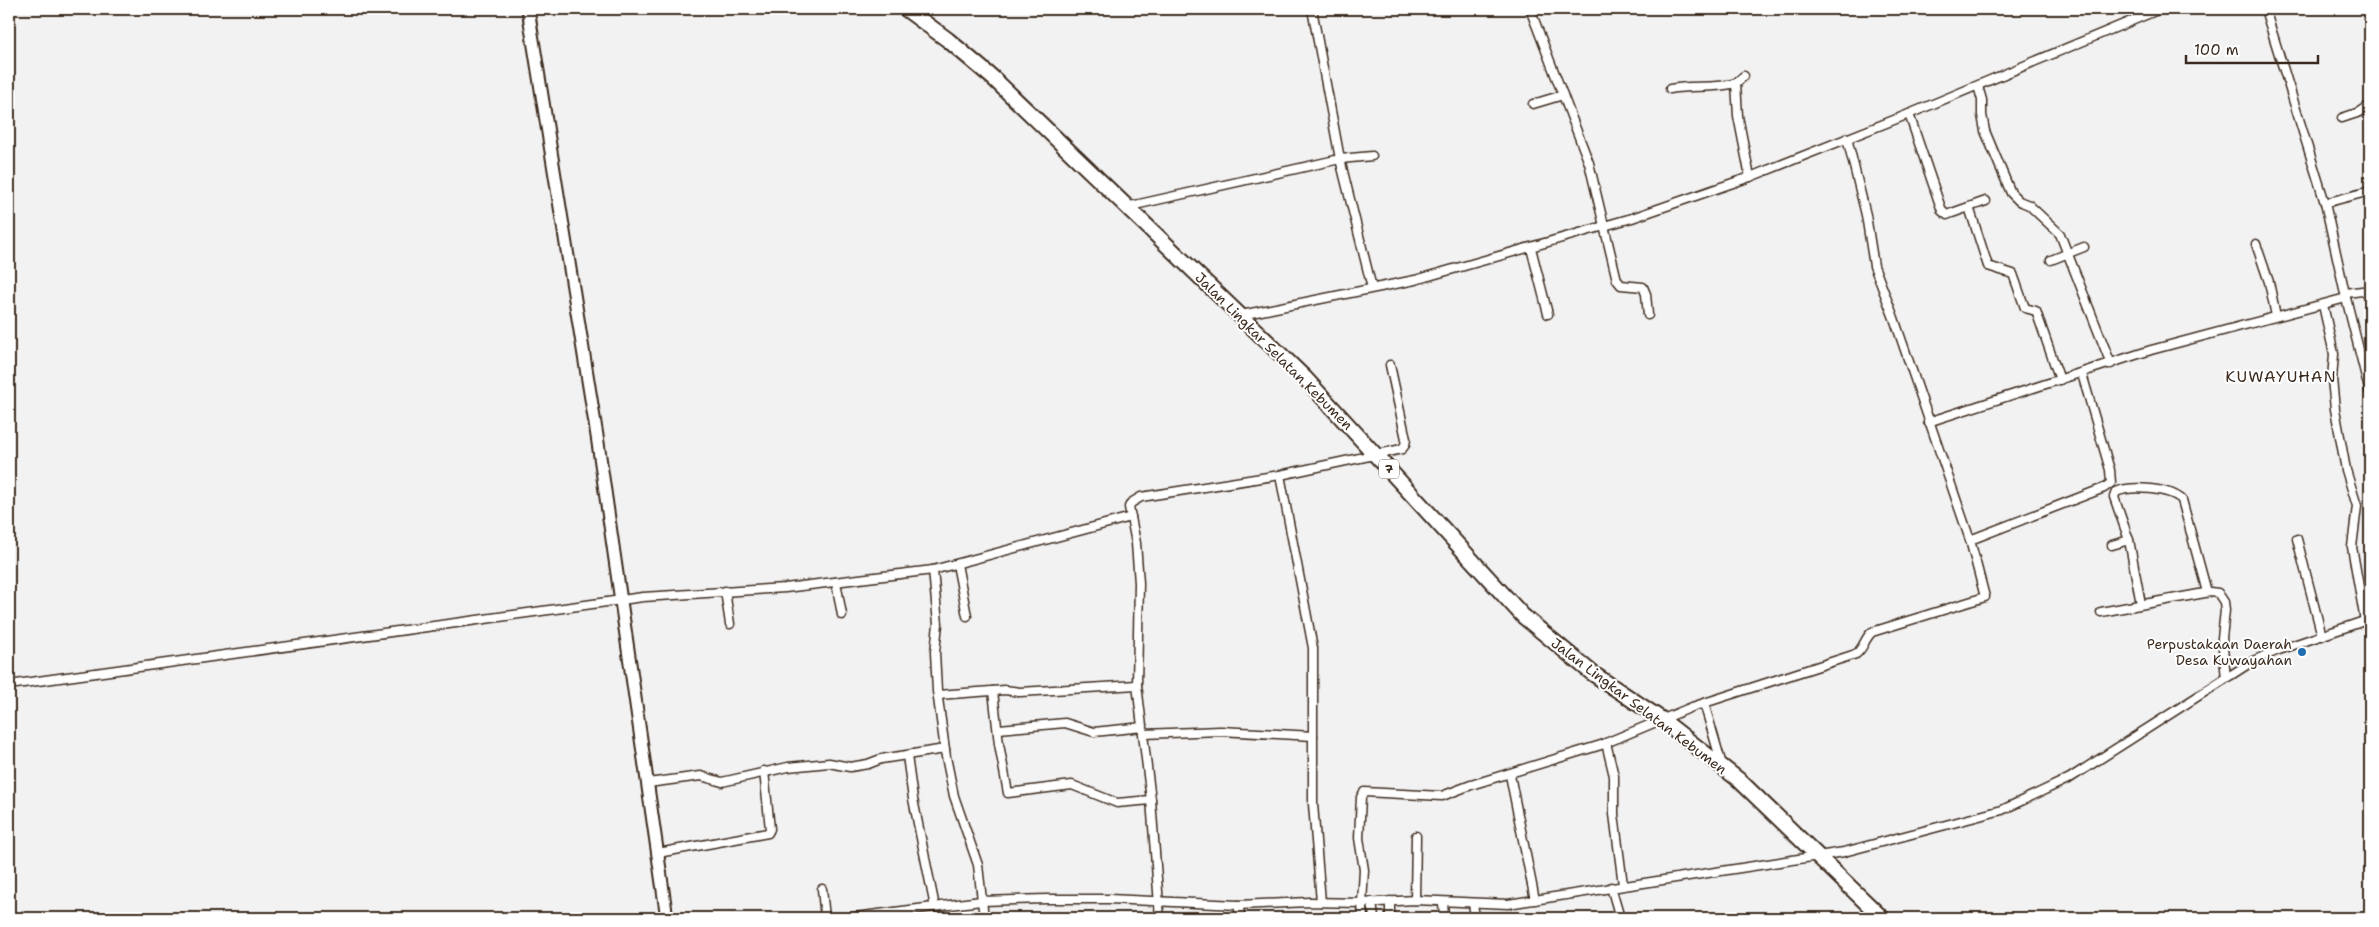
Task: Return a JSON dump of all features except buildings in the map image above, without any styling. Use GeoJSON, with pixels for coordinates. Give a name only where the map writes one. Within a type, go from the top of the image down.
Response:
{"type":"FeatureCollection","features":[{"type":"Feature","properties":{"kind":"highway","name":"Jalan Lingkar Selatan Kebumen"},"geometry":{"type":"LineString","coordinates":[[906,9],[948,40],[993,78],[1306,378],[1523,616],[1592,674],[1661,720],[1723,767],[1820,856],[1882,918]]}},
{"type":"Feature","properties":{"kind":"street"},"geometry":{"type":"LineString","coordinates":[[528,9],[597,436],[667,918]]}},
{"type":"Feature","properties":{"kind":"street"},"geometry":{"type":"LineString","coordinates":[[1312,9],[1340,159],[1372,288]]}},
{"type":"Feature","properties":{"kind":"street"},"geometry":{"type":"LineString","coordinates":[[1530,9],[1589,163],[1619,283],[1642,287],[1646,294],[1648,315]]}},
{"type":"Feature","properties":{"kind":"street"},"geometry":{"type":"LineString","coordinates":[[1241,315],[1415,280],[1604,226],[1750,177],[1978,86],[2160,9]]}},
{"type":"Feature","properties":{"kind":"street"},"geometry":{"type":"LineString","coordinates":[[2266,9],[2325,203],[2370,393]]}},
{"type":"Feature","properties":{"kind":"street"},"geometry":{"type":"LineString","coordinates":[[1670,89],[1691,86],[1722,87],[1736,83],[1744,76]]}},
{"type":"Feature","properties":{"kind":"street"},"geometry":{"type":"LineString","coordinates":[[1736,83],[1738,116],[1750,177]]}},
{"type":"Feature","properties":{"kind":"street"},"geometry":{"type":"LineString","coordinates":[[1978,86],[1982,100],[1985,131],[2011,193],[2019,201],[2029,206],[2043,221],[2058,231],[2111,364]]}},
{"type":"Feature","properties":{"kind":"street"},"geometry":{"type":"LineString","coordinates":[[1533,104],[1563,95]]}},
{"type":"Feature","properties":{"kind":"street"},"geometry":{"type":"LineString","coordinates":[[2342,118],[2360,112],[2370,105]]}},
{"type":"Feature","properties":{"kind":"street"},"geometry":{"type":"LineString","coordinates":[[1909,114],[1942,211],[1947,214],[1986,201]]}},
{"type":"Feature","properties":{"kind":"street"},"geometry":{"type":"LineString","coordinates":[[1363,918],[1364,870],[1358,838],[1361,797],[1364,792],[1442,796],[1470,785],[1510,775],[1606,743],[1704,703],[1856,654],[1872,632],[1985,597],[1970,540],[1928,422],[1894,318],[1874,266],[1866,214],[1847,138]]}},
{"type":"Feature","properties":{"kind":"street"},"geometry":{"type":"LineString","coordinates":[[1126,207],[1340,159],[1372,156]]}},
{"type":"Feature","properties":{"kind":"street"},"geometry":{"type":"LineString","coordinates":[[2325,203],[2370,191]]}},
{"type":"Feature","properties":{"kind":"street"},"geometry":{"type":"LineString","coordinates":[[1969,207],[1989,267],[2013,274],[2025,308],[2036,311],[2060,380]]}},
{"type":"Feature","properties":{"kind":"street"},"geometry":{"type":"LineString","coordinates":[[2256,244],[2269,282],[2276,316]]}},
{"type":"Feature","properties":{"kind":"street"},"geometry":{"type":"LineString","coordinates":[[2051,260],[2084,247]]}},
{"type":"Feature","properties":{"kind":"street"},"geometry":{"type":"LineString","coordinates":[[1531,248],[1548,314]]}},
{"type":"Feature","properties":{"kind":"street"},"geometry":{"type":"LineString","coordinates":[[1928,422],[2082,374],[2150,350],[2323,305],[2346,295],[2370,290]]}},
{"type":"Feature","properties":{"kind":"street"},"geometry":{"type":"LineString","coordinates":[[847,918],[981,901],[1109,899],[1238,905],[1321,902],[1362,903],[1415,900],[1508,904],[1820,856],[1883,843],[2002,810],[2070,778],[2226,678],[2261,658],[2367,620],[2352,540],[2357,518],[2357,506],[2346,470],[2335,409],[2332,378],[2334,354],[2323,305]]}},
{"type":"Feature","properties":{"kind":"street"},"geometry":{"type":"LineString","coordinates":[[1160,918],[1151,800],[1137,685],[1139,584],[1136,543],[1129,507],[1131,503],[1141,497],[1280,475],[1375,453],[1402,449],[1406,442],[1390,365]]}},
{"type":"Feature","properties":{"kind":"street"},"geometry":{"type":"LineString","coordinates":[[1970,540],[2104,488],[2111,483],[2112,478],[2082,374]]}},
{"type":"Feature","properties":{"kind":"street"},"geometry":{"type":"LineString","coordinates":[[1280,475],[1314,648],[1313,804],[1321,902]]}},
{"type":"Feature","properties":{"kind":"street"},"geometry":{"type":"LineString","coordinates":[[2114,494],[2121,490],[2140,487],[2181,498],[2207,592]]}},
{"type":"Feature","properties":{"kind":"street"},"geometry":{"type":"LineString","coordinates":[[2104,488],[2114,494],[2129,540],[2141,604]]}},
{"type":"Feature","properties":{"kind":"street"},"geometry":{"type":"LineString","coordinates":[[9,684],[668,594],[785,588],[932,570],[1130,517]]}},
{"type":"Feature","properties":{"kind":"street"},"geometry":{"type":"LineString","coordinates":[[2296,539],[2322,636]]}},
{"type":"Feature","properties":{"kind":"street"},"geometry":{"type":"LineString","coordinates":[[2112,545],[2129,540]]}},
{"type":"Feature","properties":{"kind":"street"},"geometry":{"type":"LineString","coordinates":[[957,564],[967,616]]}},
{"type":"Feature","properties":{"kind":"street"},"geometry":{"type":"LineString","coordinates":[[932,570],[937,602],[936,666],[938,695],[945,749],[954,796],[978,865],[984,918]]}},
{"type":"Feature","properties":{"kind":"street"},"geometry":{"type":"LineString","coordinates":[[836,582],[842,615]]}},
{"type":"Feature","properties":{"kind":"street"},"geometry":{"type":"LineString","coordinates":[[725,592],[730,624]]}},
{"type":"Feature","properties":{"kind":"street"},"geometry":{"type":"LineString","coordinates":[[2101,612],[2207,592],[2218,593],[2224,602],[2222,638],[2226,678]]}},
{"type":"Feature","properties":{"kind":"street"},"geometry":{"type":"LineString","coordinates":[[938,695],[1004,690],[1020,692],[1137,685]]}},
{"type":"Feature","properties":{"kind":"street"},"geometry":{"type":"LineString","coordinates":[[993,691],[999,730],[999,744],[1008,793],[1072,785],[1117,803],[1151,800]]}},
{"type":"Feature","properties":{"kind":"street"},"geometry":{"type":"LineString","coordinates":[[1704,703],[1723,767]]}},
{"type":"Feature","properties":{"kind":"street"},"geometry":{"type":"LineString","coordinates":[[999,730],[1065,723],[1094,732],[1143,730],[1220,731],[1313,736]]}},
{"type":"Feature","properties":{"kind":"street"},"geometry":{"type":"LineString","coordinates":[[1606,743],[1614,776],[1614,814],[1622,885]]}},
{"type":"Feature","properties":{"kind":"street"},"geometry":{"type":"LineString","coordinates":[[648,783],[701,776],[722,782],[744,778],[764,771],[829,763],[850,767],[868,764],[881,759],[945,749]]}},
{"type":"Feature","properties":{"kind":"street"},"geometry":{"type":"LineString","coordinates":[[907,756],[913,799],[936,907]]}},
{"type":"Feature","properties":{"kind":"street"},"geometry":{"type":"LineString","coordinates":[[658,854],[769,832],[764,771]]}},
{"type":"Feature","properties":{"kind":"street"},"geometry":{"type":"LineString","coordinates":[[1510,775],[1535,900]]}},
{"type":"Feature","properties":{"kind":"street"},"geometry":{"type":"LineString","coordinates":[[1415,900],[1416,836]]}},
{"type":"Feature","properties":{"kind":"street"},"geometry":{"type":"LineString","coordinates":[[1611,887],[1620,918]]}},
{"type":"Feature","properties":{"kind":"street"},"geometry":{"type":"LineString","coordinates":[[822,888],[825,918]]}},
{"type":"Feature","properties":{"kind":"street"},"geometry":{"type":"LineString","coordinates":[[1390,901],[1390,918]]}},
{"type":"Feature","properties":{"kind":"street"},"geometry":{"type":"LineString","coordinates":[[1372,902],[1374,918]]}},
{"type":"Feature","properties":{"kind":"street"},"geometry":{"type":"LineString","coordinates":[[1443,902],[1444,918]]}},
{"type":"Feature","properties":{"kind":"street"},"geometry":{"type":"LineString","coordinates":[[1473,903],[1475,918]]}},
{"type":"Feature","properties":{"kind":"street"},"geometry":{"type":"LineString","coordinates":[[1238,905],[1241,918]]}},
{"type":"Feature","properties":{"kind":"place","name":"Perpustakaan Daerah Desa Kuwayahan"},"geometry":{"type":"Point","coordinates":[2302,652]}},
{"type":"Feature","properties":{"kind":"district","name":"KUWAYUHAN"},"geometry":{"type":"Point","coordinates":[2281,376]}}]}
